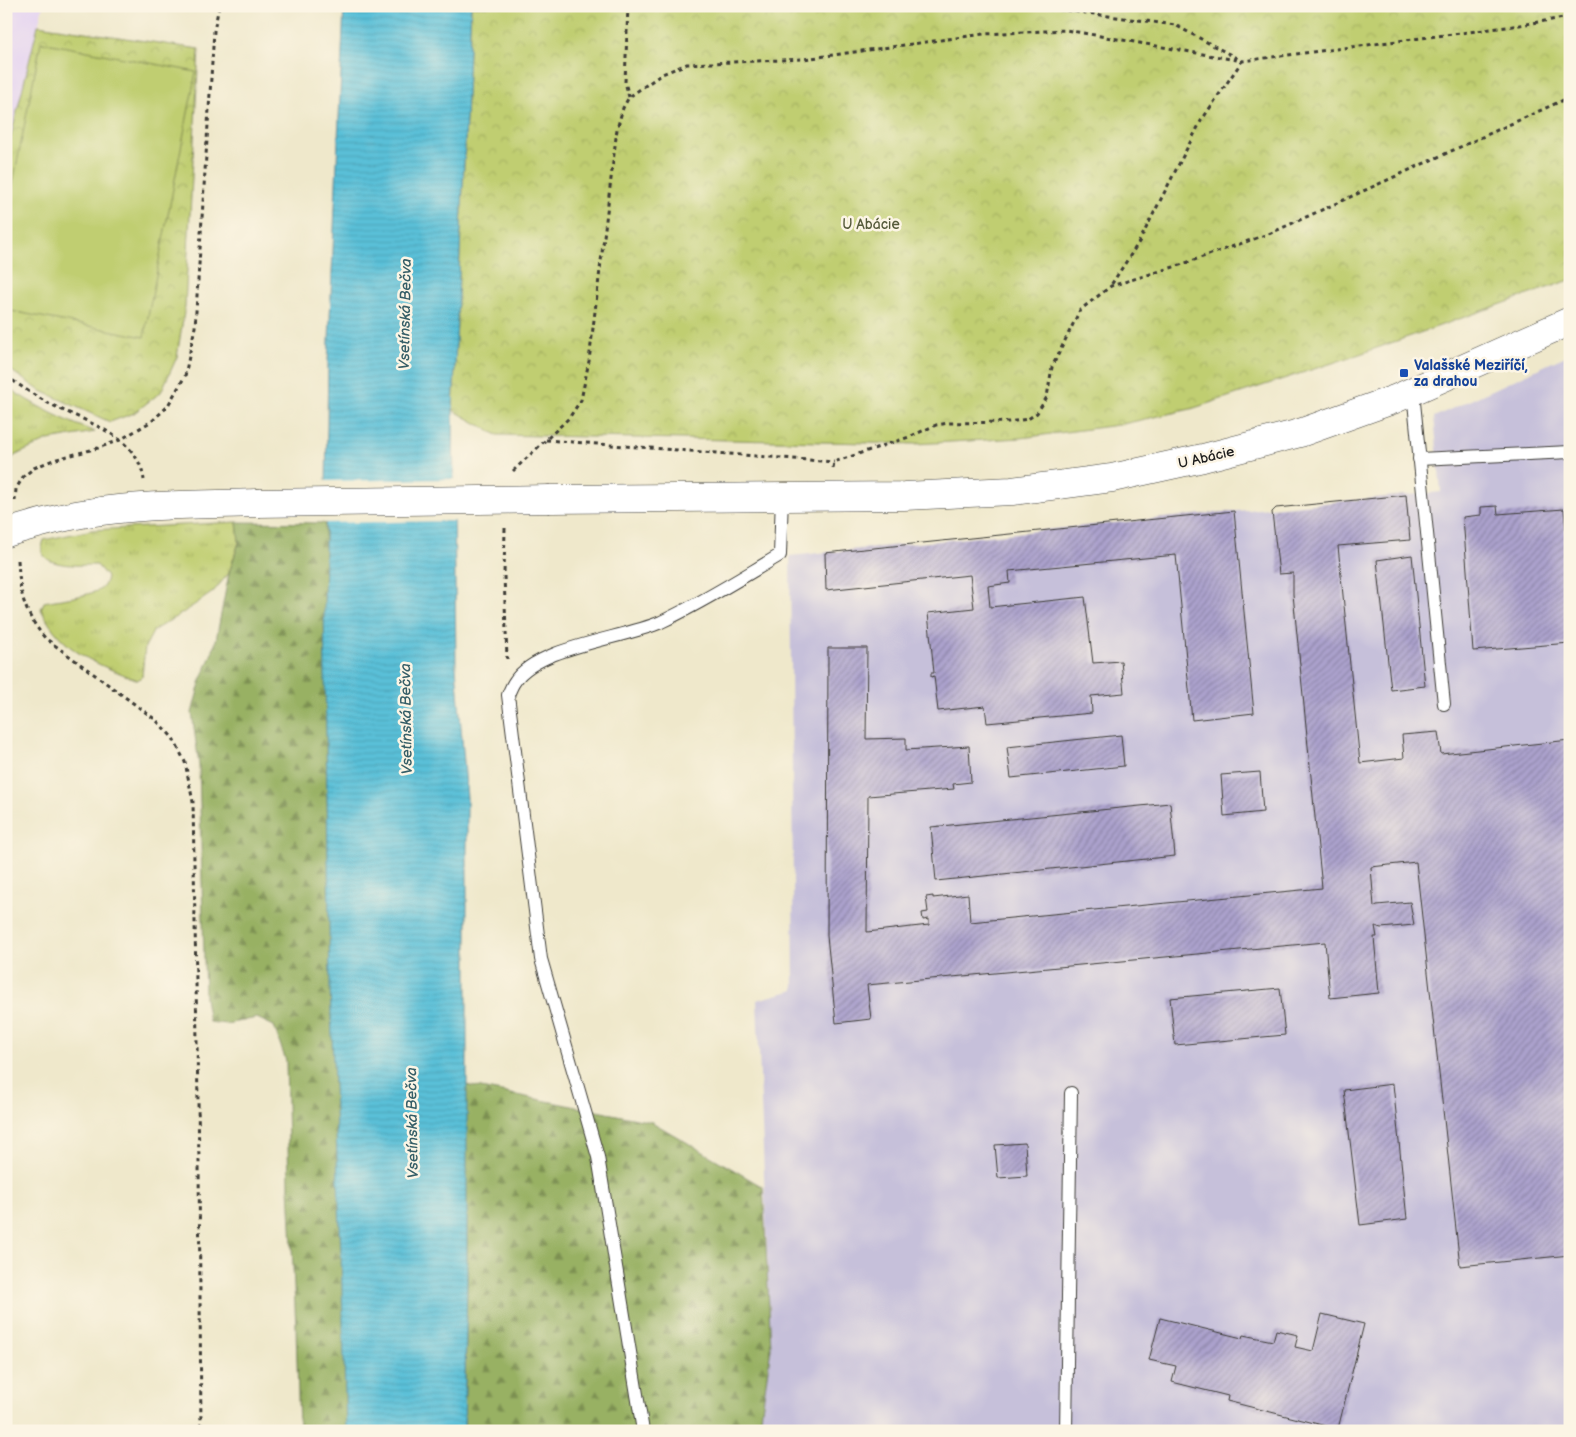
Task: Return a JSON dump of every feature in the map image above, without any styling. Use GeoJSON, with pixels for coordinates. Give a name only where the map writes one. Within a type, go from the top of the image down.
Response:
{"type":"FeatureCollection","features":[{"type":"Feature","properties":{"kind":"main road","name":"U Abácie"},"geometry":{"type":"LineString","coordinates":[[12,523],[52,520],[78,514],[133,507],[257,503],[828,498],[1012,491],[1112,478],[1203,458],[1300,433],[1413,392],[1570,321]]}},
{"type":"Feature","properties":{"kind":"lane"},"geometry":{"type":"LineString","coordinates":[[1413,392],[1444,704]]}},
{"type":"Feature","properties":{"kind":"lane"},"geometry":{"type":"LineString","coordinates":[[1420,459],[1570,452]]}},
{"type":"Feature","properties":{"kind":"lane"},"geometry":{"type":"LineString","coordinates":[[643,1431],[598,1157],[542,959],[508,694],[515,680],[526,669],[548,656],[638,631],[662,622],[780,556],[782,497]]}},
{"type":"Feature","properties":{"kind":"lane"},"geometry":{"type":"LineString","coordinates":[[1066,1431],[1071,1093]]}},
{"type":"Feature","properties":{"kind":"path"},"geometry":{"type":"LineString","coordinates":[[202,1431],[193,802],[185,762],[174,738],[156,720],[45,638],[31,621],[19,582],[12,523],[16,489],[23,477],[34,468],[53,460],[120,440],[152,421],[167,407],[185,376],[195,327],[214,32],[219,6]]}},
{"type":"Feature","properties":{"kind":"path"},"geometry":{"type":"LineString","coordinates":[[628,6],[625,82],[629,97]]}},
{"type":"Feature","properties":{"kind":"path"},"geometry":{"type":"LineString","coordinates":[[1035,6],[1175,25],[1242,61]]}},
{"type":"Feature","properties":{"kind":"path"},"geometry":{"type":"LineString","coordinates":[[511,474],[514,468],[569,418],[581,400],[589,361],[617,129],[623,108],[629,97],[662,74],[687,64],[804,59],[984,34],[1066,30],[1242,61],[1570,17]]}},
{"type":"Feature","properties":{"kind":"path"},"geometry":{"type":"LineString","coordinates":[[545,440],[834,462],[910,437],[936,425],[1009,422],[1028,419],[1037,413],[1047,397],[1052,367],[1080,310],[1111,286],[1140,242],[1201,121],[1242,61]]}},
{"type":"Feature","properties":{"kind":"path"},"geometry":{"type":"LineString","coordinates":[[1111,286],[1177,266],[1271,233],[1570,97]]}},
{"type":"Feature","properties":{"kind":"path"},"geometry":{"type":"LineString","coordinates":[[6,376],[40,399],[114,435],[134,453],[143,469],[145,487]]}},
{"type":"Feature","properties":{"kind":"path"},"geometry":{"type":"LineString","coordinates":[[828,498],[834,462]]}},
{"type":"Feature","properties":{"kind":"path"},"geometry":{"type":"LineString","coordinates":[[505,520],[504,575],[508,694]]}},
{"type":"Feature","properties":{"kind":"shaded area"},"geometry":{"type":"Polygon","coordinates":[[[6,6],[43,6],[6,157],[6,6]]]}},
{"type":"Feature","properties":{"kind":"shaded area"},"geometry":{"type":"Polygon","coordinates":[[[1570,354],[1570,1431],[1194,1431],[1186,1429],[1186,1431],[759,1431],[771,1348],[757,1000],[794,990],[790,556],[1441,492],[1434,417],[1570,354]]]}},
{"type":"Feature","properties":{"kind":"green space","name":"U Abácie"},"geometry":{"type":"Polygon","coordinates":[[[471,6],[1570,6],[1570,280],[1354,356],[1191,409],[1118,425],[1021,438],[915,444],[497,435],[453,410],[471,6]]]}},
{"type":"Feature","properties":{"kind":"green space"},"geometry":{"type":"Polygon","coordinates":[[[38,25],[199,49],[185,306],[177,357],[161,392],[134,413],[110,422],[39,390],[6,367],[6,157],[38,25]]]}},
{"type":"Feature","properties":{"kind":"green space"},"geometry":{"type":"Polygon","coordinates":[[[41,42],[196,72],[144,337],[6,310],[6,218],[41,42]]]}},
{"type":"Feature","properties":{"kind":"green space"},"geometry":{"type":"Polygon","coordinates":[[[6,386],[49,412],[95,432],[48,440],[14,456],[6,468],[6,386]]]}},
{"type":"Feature","properties":{"kind":"green space"},"geometry":{"type":"Polygon","coordinates":[[[237,522],[239,542],[229,573],[213,592],[154,630],[145,647],[142,676],[138,680],[81,655],[59,636],[49,624],[41,609],[44,602],[97,591],[103,587],[107,577],[97,565],[75,565],[51,561],[42,552],[44,540],[92,530],[237,522]]]}},
{"type":"Feature","properties":{"kind":"green space"},"geometry":{"type":"Polygon","coordinates":[[[237,522],[325,523],[347,1431],[299,1431],[286,1061],[274,1026],[257,1018],[226,1024],[209,1022],[205,998],[199,765],[192,713],[200,683],[215,645],[229,573],[239,542],[237,522]]]}},
{"type":"Feature","properties":{"kind":"green space"},"geometry":{"type":"Polygon","coordinates":[[[466,1085],[652,1122],[763,1187],[771,1348],[759,1431],[464,1431],[467,1283],[466,1085]]]}},
{"type":"Feature","properties":{"kind":"water","name":"Vsetínská Bečva"},"geometry":{"type":"Polygon","coordinates":[[[344,6],[471,6],[453,410],[456,667],[467,798],[467,1283],[464,1431],[346,1431],[330,989],[324,611],[328,362],[344,6]]]}},
{"type":"Feature","properties":{"kind":"pier"},"geometry":{"type":"Polygon","coordinates":[[[456,479],[457,521],[323,523],[323,481],[456,479]]]}},
{"type":"Feature","properties":{"kind":"building"},"geometry":{"type":"Polygon","coordinates":[[[1406,495],[1410,540],[1338,546],[1360,763],[1404,758],[1402,735],[1438,732],[1441,754],[1570,740],[1570,1255],[1460,1266],[1416,862],[1371,867],[1374,907],[1377,905],[1410,902],[1414,925],[1381,928],[1375,926],[1377,937],[1374,937],[1379,993],[1330,998],[1325,942],[867,985],[871,1019],[836,1023],[827,936],[828,648],[867,648],[866,739],[906,738],[906,750],[969,746],[971,782],[953,784],[954,789],[868,796],[867,932],[929,925],[929,919],[923,920],[922,913],[928,912],[926,897],[933,896],[933,898],[968,894],[970,922],[1322,888],[1293,594],[1293,573],[1279,574],[1272,512],[1276,508],[1406,495]]]}},
{"type":"Feature","properties":{"kind":"building"},"geometry":{"type":"Polygon","coordinates":[[[1497,506],[1498,514],[1564,509],[1568,555],[1570,555],[1570,643],[1473,651],[1463,517],[1481,515],[1481,507],[1497,506]]]}},
{"type":"Feature","properties":{"kind":"building"},"geometry":{"type":"Polygon","coordinates":[[[1234,511],[1254,713],[1192,720],[1176,555],[1009,571],[1010,583],[988,586],[990,607],[1085,597],[1093,663],[1121,661],[1124,693],[1091,696],[1092,713],[987,723],[985,706],[938,711],[934,676],[931,677],[931,673],[934,673],[928,613],[974,608],[970,575],[826,590],[825,553],[1234,511]]]}},
{"type":"Feature","properties":{"kind":"building"},"geometry":{"type":"Polygon","coordinates":[[[1412,555],[1425,686],[1391,690],[1377,560],[1412,555]]]}},
{"type":"Feature","properties":{"kind":"building"},"geometry":{"type":"Polygon","coordinates":[[[1121,735],[1124,766],[1011,778],[1007,747],[1121,735]]]}},
{"type":"Feature","properties":{"kind":"building"},"geometry":{"type":"Polygon","coordinates":[[[1260,772],[1263,812],[1224,816],[1221,775],[1260,772]]]}},
{"type":"Feature","properties":{"kind":"building"},"geometry":{"type":"Polygon","coordinates":[[[1170,803],[1175,856],[936,881],[931,827],[1170,803]]]}},
{"type":"Feature","properties":{"kind":"building"},"geometry":{"type":"Polygon","coordinates":[[[1280,988],[1285,1035],[1175,1045],[1170,998],[1280,988]]]}},
{"type":"Feature","properties":{"kind":"building"},"geometry":{"type":"Polygon","coordinates":[[[1393,1084],[1407,1219],[1360,1225],[1344,1090],[1393,1084]]]}},
{"type":"Feature","properties":{"kind":"building"},"geometry":{"type":"Polygon","coordinates":[[[1025,1143],[1027,1176],[998,1178],[995,1145],[1025,1143]]]}},
{"type":"Feature","properties":{"kind":"building"},"geometry":{"type":"Polygon","coordinates":[[[1322,1314],[1364,1324],[1338,1429],[1227,1401],[1228,1396],[1172,1382],[1176,1366],[1149,1360],[1160,1318],[1242,1338],[1243,1335],[1273,1341],[1276,1330],[1298,1335],[1295,1347],[1313,1351],[1322,1314]]]}},
{"type":"Feature","properties":{"kind":"place","name":"Valašské Meziříčí, za drahou"},"geometry":{"type":"Point","coordinates":[1404,373]}}]}
